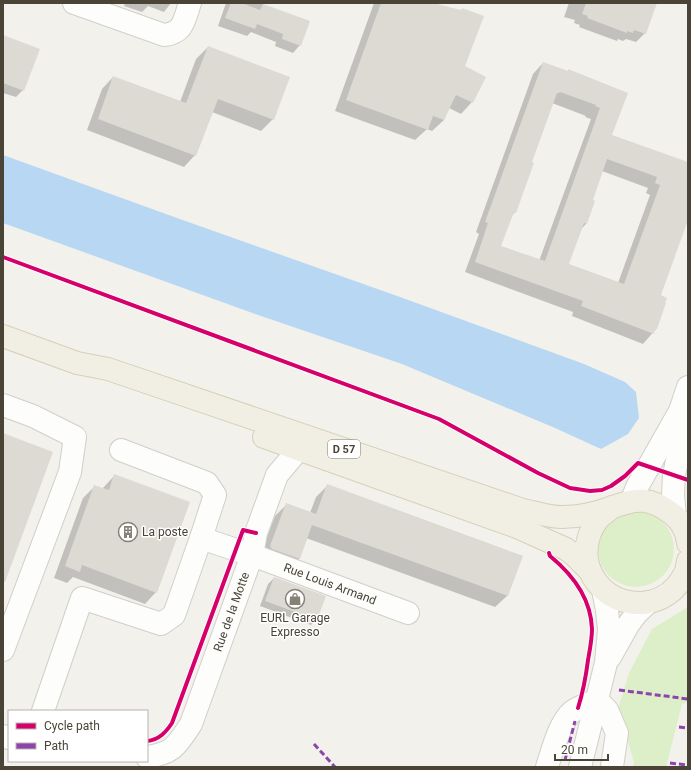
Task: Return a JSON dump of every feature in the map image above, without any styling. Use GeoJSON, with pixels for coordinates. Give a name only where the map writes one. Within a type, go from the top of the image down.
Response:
{"type":"FeatureCollection","features":[{"type":"Feature","properties":{"kind":"main road","name":"D 57"},"geometry":{"type":"LineString","coordinates":[[3,336],[77,363],[108,369],[523,510],[561,517],[584,514],[622,504]]}},
{"type":"Feature","properties":{"kind":"main road","name":"D 57"},"geometry":{"type":"LineString","coordinates":[[77,363],[103,379],[517,527],[566,549],[589,570]]}},
{"type":"Feature","properties":{"kind":"main road"},"geometry":{"type":"LineString","coordinates":[[688,542],[688,538],[683,527],[675,516],[663,507],[648,501],[622,504],[598,519],[589,534],[586,552],[589,570],[595,581],[603,590],[617,599],[633,603],[650,602],[664,597],[682,585],[688,561]]}},
{"type":"Feature","properties":{"kind":"street"},"geometry":{"type":"LineString","coordinates":[[74,3],[164,36],[177,32],[182,26],[190,3]]}},
{"type":"Feature","properties":{"kind":"street"},"geometry":{"type":"LineString","coordinates":[[622,504],[637,487],[680,411],[688,387]]}},
{"type":"Feature","properties":{"kind":"street"},"geometry":{"type":"LineString","coordinates":[[3,405],[33,416],[74,437],[70,472],[3,650]]}},
{"type":"Feature","properties":{"kind":"street"},"geometry":{"type":"LineString","coordinates":[[675,516],[673,495],[674,475],[679,450],[680,411]]}},
{"type":"Feature","properties":{"kind":"street","name":"Rue de la Motte"},"geometry":{"type":"LineString","coordinates":[[148,757],[166,753],[175,746],[191,724],[252,556],[256,533],[277,476],[293,456],[296,449]]}},
{"type":"Feature","properties":{"kind":"street"},"geometry":{"type":"LineString","coordinates":[[43,710],[82,598],[161,624],[174,615],[215,495],[207,483],[121,450]]}},
{"type":"Feature","properties":{"kind":"street","name":"Rue Louis Armand"},"geometry":{"type":"LineString","coordinates":[[201,538],[408,613]]}},
{"type":"Feature","properties":{"kind":"street"},"geometry":{"type":"LineString","coordinates":[[580,767],[606,663],[609,630],[603,590]]}},
{"type":"Feature","properties":{"kind":"street"},"geometry":{"type":"LineString","coordinates":[[606,663],[628,625],[637,613],[650,602]]}},
{"type":"Feature","properties":{"kind":"street"},"geometry":{"type":"LineString","coordinates":[[547,767],[567,717],[578,708],[597,700]]}},
{"type":"Feature","properties":{"kind":"street"},"geometry":{"type":"LineString","coordinates":[[597,700],[607,710],[617,733],[612,767]]}},
{"type":"Feature","properties":{"kind":"green space"},"geometry":{"type":"Polygon","coordinates":[[[636,511],[650,514],[663,522],[671,535],[674,549],[671,563],[663,576],[650,584],[636,587],[622,584],[609,576],[601,563],[598,549],[601,535],[609,522],[622,514],[636,511]]]}},
{"type":"Feature","properties":{"kind":"green space"},"geometry":{"type":"Polygon","coordinates":[[[688,607],[688,702],[682,704],[666,767],[633,767],[634,762],[618,709],[629,673],[652,629],[688,607]]]}},
{"type":"Feature","properties":{"kind":"water"},"geometry":{"type":"Polygon","coordinates":[[[3,155],[584,364],[625,382],[636,392],[639,418],[628,434],[601,449],[555,428],[402,364],[261,316],[3,223],[3,155]]]}},
{"type":"Feature","properties":{"kind":"building"},"geometry":{"type":"Polygon","coordinates":[[[231,3],[242,3],[260,10],[263,4],[310,21],[301,46],[282,39],[283,34],[257,24],[255,29],[225,18],[231,3]]]}},
{"type":"Feature","properties":{"kind":"building"},"geometry":{"type":"Polygon","coordinates":[[[381,3],[433,3],[461,10],[462,8],[484,16],[465,66],[486,77],[473,103],[456,95],[444,120],[433,116],[428,130],[346,100],[381,3]]]}},
{"type":"Feature","properties":{"kind":"building"},"geometry":{"type":"Polygon","coordinates":[[[586,3],[657,3],[646,34],[634,30],[633,33],[627,31],[627,33],[587,18],[588,16],[582,14],[586,3]]]}},
{"type":"Feature","properties":{"kind":"building"},"geometry":{"type":"Polygon","coordinates":[[[3,35],[40,49],[24,91],[3,83],[3,35]]]}},
{"type":"Feature","properties":{"kind":"building"},"geometry":{"type":"Polygon","coordinates":[[[208,46],[290,77],[274,120],[218,99],[196,156],[98,119],[113,76],[186,103],[208,46]]]}},
{"type":"Feature","properties":{"kind":"building"},"geometry":{"type":"Polygon","coordinates":[[[543,62],[568,71],[568,69],[628,93],[612,135],[688,162],[688,220],[661,295],[667,298],[654,334],[581,306],[583,301],[475,262],[488,223],[485,222],[543,62]],[[560,92],[557,93],[532,162],[534,163],[516,213],[514,212],[501,246],[545,261],[600,108],[595,106],[596,105],[560,92]],[[607,159],[593,200],[595,201],[587,224],[584,223],[569,264],[624,284],[660,185],[655,183],[657,177],[607,159]]]}},
{"type":"Feature","properties":{"kind":"building"},"geometry":{"type":"Polygon","coordinates":[[[3,433],[53,452],[5,582],[3,582],[3,433]]]}},
{"type":"Feature","properties":{"kind":"building","name":"La poste"},"geometry":{"type":"Polygon","coordinates":[[[114,474],[190,502],[157,593],[82,565],[80,572],[65,566],[94,485],[109,490],[114,474]]]}},
{"type":"Feature","properties":{"kind":"building"},"geometry":{"type":"Polygon","coordinates":[[[327,484],[523,556],[508,596],[312,525],[300,559],[272,549],[270,546],[286,503],[316,514],[327,484]]]}},
{"type":"Feature","properties":{"kind":"building","name":"EURL Garage Expresso"},"geometry":{"type":"Polygon","coordinates":[[[274,577],[326,596],[317,620],[265,601],[274,577]]]}},
{"type":"Feature","properties":{"kind":"marked path"},"geometry":{"type":"LineString","coordinates":[[619,690],[688,699]]}},
{"type":"Feature","properties":{"kind":"marked path"},"geometry":{"type":"LineString","coordinates":[[565,760],[575,721]]}},
{"type":"Feature","properties":{"kind":"marked path"},"geometry":{"type":"LineString","coordinates":[[679,727],[688,728]]}},
{"type":"Feature","properties":{"kind":"marked path"},"geometry":{"type":"LineString","coordinates":[[314,744],[335,767]]}},
{"type":"Feature","properties":{"kind":"marked path"},"geometry":{"type":"LineString","coordinates":[[670,763],[688,765]]}},
{"type":"Feature","properties":{"kind":"cycle path"},"geometry":{"type":"LineString","coordinates":[[3,257],[439,419],[538,473],[570,488],[590,491],[602,490],[611,486],[625,476],[638,463],[688,480]]}},
{"type":"Feature","properties":{"kind":"cycle path"},"geometry":{"type":"LineString","coordinates":[[148,741],[162,735],[172,723],[243,530],[256,533]]}},
{"type":"Feature","properties":{"kind":"cycle path"},"geometry":{"type":"LineString","coordinates":[[549,553],[550,556],[573,579],[579,588],[584,597],[591,618],[591,644],[578,708]]}},
{"type":"Feature","properties":{"kind":"place","name":"La poste"},"geometry":{"type":"Point","coordinates":[128,532]}},
{"type":"Feature","properties":{"kind":"place","name":"EURL Garage Expresso"},"geometry":{"type":"Point","coordinates":[295,599]}}]}
